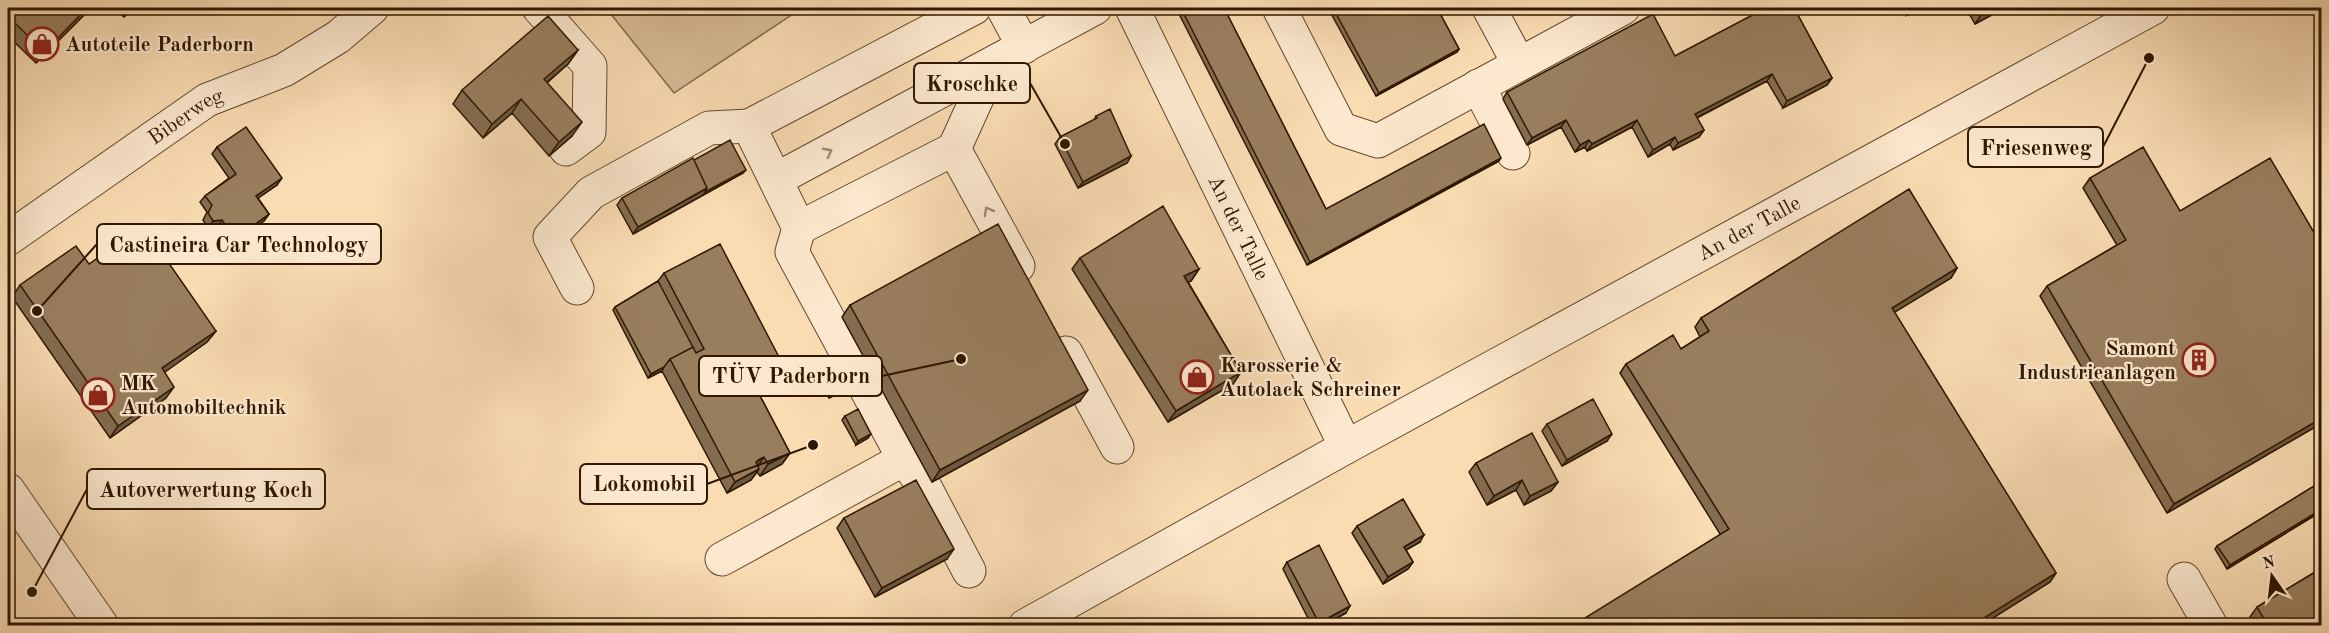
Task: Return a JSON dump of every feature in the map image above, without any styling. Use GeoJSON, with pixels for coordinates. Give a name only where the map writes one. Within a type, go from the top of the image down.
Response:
{"type":"FeatureCollection","features":[{"type":"Feature","properties":{"kind":"street","name":"Biberweg"},"geometry":{"type":"LineString","coordinates":[[8,239],[207,100],[284,70],[338,37],[372,8]]}},
{"type":"Feature","properties":{"kind":"street"},"geometry":{"type":"LineString","coordinates":[[539,8],[590,66],[589,132],[566,149]]}},
{"type":"Feature","properties":{"kind":"street"},"geometry":{"type":"LineString","coordinates":[[577,288],[550,237],[591,193],[709,128],[749,126],[974,8]]}},
{"type":"Feature","properties":{"kind":"street"},"geometry":{"type":"LineString","coordinates":[[1003,8],[1024,47]]}},
{"type":"Feature","properties":{"kind":"street"},"geometry":{"type":"LineString","coordinates":[[777,179],[1095,8]]}},
{"type":"Feature","properties":{"kind":"street","name":"An der Talle"},"geometry":{"type":"LineString","coordinates":[[1132,8],[1346,447]]}},
{"type":"Feature","properties":{"kind":"street"},"geometry":{"type":"LineString","coordinates":[[1279,8],[1341,129],[1378,141],[1623,8]]}},
{"type":"Feature","properties":{"kind":"street"},"geometry":{"type":"LineString","coordinates":[[1489,8],[1519,64]]}},
{"type":"Feature","properties":{"kind":"street","name":"An der Talle"},"geometry":{"type":"LineString","coordinates":[[1041,622],[1346,447],[2153,8]]}},
{"type":"Feature","properties":{"kind":"street"},"geometry":{"type":"LineString","coordinates":[[799,228],[954,149],[992,65]]}},
{"type":"Feature","properties":{"kind":"street"},"geometry":{"type":"LineString","coordinates":[[1478,86],[1513,153]]}},
{"type":"Feature","properties":{"kind":"street"},"geometry":{"type":"LineString","coordinates":[[749,126],[777,179],[785,204],[799,228],[792,252],[904,459],[926,489],[969,571]]}},
{"type":"Feature","properties":{"kind":"street"},"geometry":{"type":"LineString","coordinates":[[954,149],[1033,293]]}},
{"type":"Feature","properties":{"kind":"street"},"geometry":{"type":"LineString","coordinates":[[1049,323],[1117,447]]}},
{"type":"Feature","properties":{"kind":"street"},"geometry":{"type":"LineString","coordinates":[[722,559],[904,459]]}},
{"type":"Feature","properties":{"kind":"street"},"geometry":{"type":"LineString","coordinates":[[8,490],[102,626]]}},
{"type":"Feature","properties":{"kind":"street"},"geometry":{"type":"LineString","coordinates":[[2184,579],[2211,626]]}},
{"type":"Feature","properties":{"kind":"shaded area"},"geometry":{"type":"Polygon","coordinates":[[[606,8],[802,8],[674,93],[606,8]]]}},
{"type":"Feature","properties":{"kind":"building"},"geometry":{"type":"Polygon","coordinates":[[[8,8],[87,8],[44,52],[8,16],[8,8]]]}},
{"type":"Feature","properties":{"kind":"building"},"geometry":{"type":"Polygon","coordinates":[[[1181,8],[1224,8],[1326,209],[1484,124],[1501,158],[1310,262],[1181,8]]]}},
{"type":"Feature","properties":{"kind":"building"},"geometry":{"type":"Polygon","coordinates":[[[1333,8],[1437,8],[1459,49],[1379,93],[1333,8]]]}},
{"type":"Feature","properties":{"kind":"building"},"geometry":{"type":"Polygon","coordinates":[[[1760,8],[1794,8],[1832,78],[1787,101],[1772,74],[1695,114],[1704,130],[1678,143],[1675,137],[1653,150],[1637,120],[1592,144],[1589,140],[1580,145],[1566,120],[1532,138],[1507,92],[1653,14],[1675,56],[1762,10],[1760,8]]]}},
{"type":"Feature","properties":{"kind":"building"},"geometry":{"type":"Polygon","coordinates":[[[548,16],[578,50],[544,79],[582,122],[559,142],[521,99],[492,124],[462,90],[548,16]]]}},
{"type":"Feature","properties":{"kind":"building"},"geometry":{"type":"Polygon","coordinates":[[[1110,109],[1131,156],[1083,182],[1060,137],[1110,109]]]}},
{"type":"Feature","properties":{"kind":"building"},"geometry":{"type":"Polygon","coordinates":[[[246,127],[282,178],[256,196],[269,214],[253,226],[263,241],[250,250],[243,249],[222,220],[213,221],[208,213],[212,205],[205,196],[236,174],[217,147],[246,127]]]}},
{"type":"Feature","properties":{"kind":"building"},"geometry":{"type":"Polygon","coordinates":[[[730,140],[746,170],[705,192],[707,188],[694,160],[730,140]]]}},
{"type":"Feature","properties":{"kind":"building","name":"Samont Industrieanlagen"},"geometry":{"type":"Polygon","coordinates":[[[2143,147],[2180,211],[2270,158],[2322,246],[2322,418],[2174,504],[2047,286],[2126,240],[2090,178],[2143,147]]]}},
{"type":"Feature","properties":{"kind":"building"},"geometry":{"type":"Polygon","coordinates":[[[693,158],[707,188],[638,227],[622,198],[693,158]]]}},
{"type":"Feature","properties":{"kind":"building"},"geometry":{"type":"Polygon","coordinates":[[[1909,189],[1957,268],[1892,308],[2056,573],[1979,621],[1982,626],[1572,626],[1729,529],[1626,364],[1673,335],[1681,349],[1709,331],[1701,318],[1909,189]]]}},
{"type":"Feature","properties":{"kind":"building"},"geometry":{"type":"Polygon","coordinates":[[[1163,206],[1199,269],[1184,276],[1241,372],[1176,411],[1080,258],[1163,206]]]}},
{"type":"Feature","properties":{"kind":"building"},"geometry":{"type":"Polygon","coordinates":[[[998,224],[1088,390],[940,470],[850,305],[998,224]]]}},
{"type":"Feature","properties":{"kind":"building"},"geometry":{"type":"Polygon","coordinates":[[[143,226],[216,331],[162,368],[174,387],[118,426],[20,285],[76,246],[89,264],[143,226]]]}},
{"type":"Feature","properties":{"kind":"building"},"geometry":{"type":"Polygon","coordinates":[[[720,244],[780,359],[749,375],[790,453],[768,464],[764,457],[760,459],[756,462],[759,469],[735,482],[670,359],[693,347],[696,353],[704,349],[664,273],[720,244]]]}},
{"type":"Feature","properties":{"kind":"building"},"geometry":{"type":"Polygon","coordinates":[[[658,281],[693,347],[670,359],[664,367],[651,374],[615,307],[658,281]]]}},
{"type":"Feature","properties":{"kind":"building"},"geometry":{"type":"Polygon","coordinates":[[[1593,399],[1612,434],[1567,460],[1547,424],[1593,399]]]}},
{"type":"Feature","properties":{"kind":"building"},"geometry":{"type":"Polygon","coordinates":[[[858,409],[871,434],[858,441],[845,416],[858,409]]]}},
{"type":"Feature","properties":{"kind":"building"},"geometry":{"type":"Polygon","coordinates":[[[1532,433],[1558,482],[1530,496],[1522,480],[1494,496],[1476,463],[1532,433]]]}},
{"type":"Feature","properties":{"kind":"building"},"geometry":{"type":"Polygon","coordinates":[[[916,480],[954,549],[882,588],[844,518],[916,480]]]}},
{"type":"Feature","properties":{"kind":"building"},"geometry":{"type":"Polygon","coordinates":[[[2322,481],[2322,509],[2230,565],[2217,546],[2322,481]]]}},
{"type":"Feature","properties":{"kind":"building"},"geometry":{"type":"Polygon","coordinates":[[[1403,499],[1424,535],[1404,547],[1413,562],[1388,577],[1357,526],[1403,499]]]}},
{"type":"Feature","properties":{"kind":"building"},"geometry":{"type":"Polygon","coordinates":[[[1319,545],[1350,606],[1319,623],[1287,562],[1319,545]]]}},
{"type":"Feature","properties":{"kind":"building"},"geometry":{"type":"Polygon","coordinates":[[[2322,568],[2322,626],[2268,626],[2257,607],[2322,568]]]}},
{"type":"Feature","properties":{"kind":"place","name":"Autoteile Paderborn"},"geometry":{"type":"Point","coordinates":[42,44]}},
{"type":"Feature","properties":{"kind":"place","name":"Friesenweg"},"geometry":{"type":"Point","coordinates":[2149,58]}},
{"type":"Feature","properties":{"kind":"place","name":"Kroschke"},"geometry":{"type":"Point","coordinates":[1065,144]}},
{"type":"Feature","properties":{"kind":"place","name":"Castineira Car Technology"},"geometry":{"type":"Point","coordinates":[37,311]}},
{"type":"Feature","properties":{"kind":"place","name":"TÜV Paderborn"},"geometry":{"type":"Point","coordinates":[961,359]}},
{"type":"Feature","properties":{"kind":"place","name":"Samont Industrieanlagen"},"geometry":{"type":"Point","coordinates":[2199,360]}},
{"type":"Feature","properties":{"kind":"place","name":"Karosserie & Autolack Schreiner"},"geometry":{"type":"Point","coordinates":[1197,377]}},
{"type":"Feature","properties":{"kind":"place","name":"MK Automobiltechnik"},"geometry":{"type":"Point","coordinates":[98,395]}},
{"type":"Feature","properties":{"kind":"place","name":"Lokomobil"},"geometry":{"type":"Point","coordinates":[813,445]}},
{"type":"Feature","properties":{"kind":"place","name":"Autoverwertung Koch"},"geometry":{"type":"Point","coordinates":[32,592]}}]}
